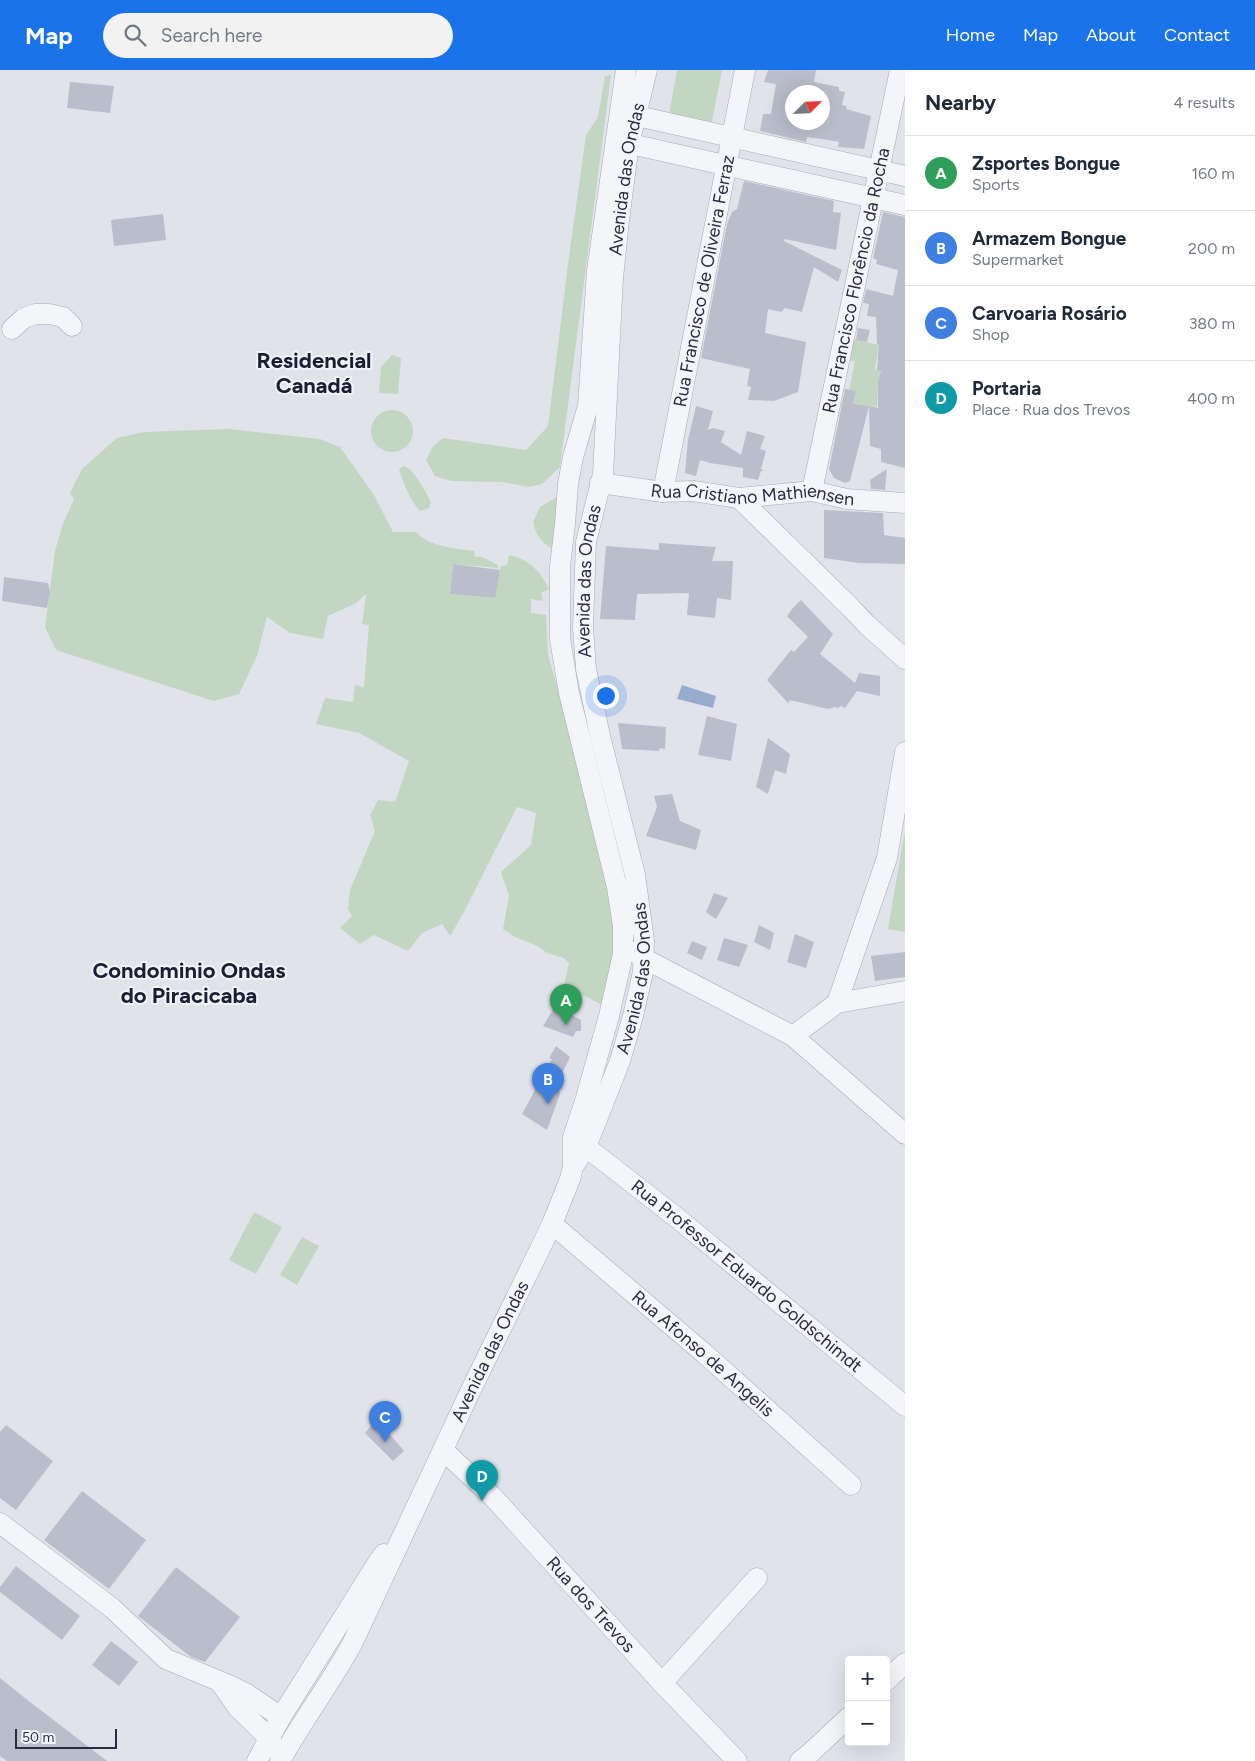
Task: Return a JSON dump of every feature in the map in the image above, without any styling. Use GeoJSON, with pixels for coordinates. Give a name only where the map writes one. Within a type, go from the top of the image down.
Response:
{"type":"FeatureCollection","features":[{"type":"Feature","properties":{"kind":"street","name":"Avenida das Ondas"},"geometry":{"type":"LineString","coordinates":[[626,70],[628,114]]}},
{"type":"Feature","properties":{"kind":"street","name":"Avenida das Ondas"},"geometry":{"type":"LineString","coordinates":[[573,1167],[586,1147],[596,1096],[594,1068],[616,988],[623,954],[623,943],[617,887],[569,693],[560,639],[560,566],[568,484],[573,457],[588,406],[597,271],[628,114],[647,70]]}},
{"type":"Feature","properties":{"kind":"street","name":"Rua Francisco de Oliveira Ferraz"},"geometry":{"type":"LineString","coordinates":[[663,492],[745,70]]}},
{"type":"Feature","properties":{"kind":"street","name":"Rua Francisco Florêncio da Rocha"},"geometry":{"type":"LineString","coordinates":[[812,491],[900,70]]}},
{"type":"Feature","properties":{"kind":"street"},"geometry":{"type":"LineString","coordinates":[[628,114],[905,176]]}},
{"type":"Feature","properties":{"kind":"street","name":"Avenida das Ondas"},"geometry":{"type":"LineString","coordinates":[[281,1759],[352,1644],[468,1394],[552,1224],[573,1167],[573,1137],[596,1096],[613,1078],[620,1062],[642,972],[643,932],[635,875],[600,736],[586,669],[583,627],[586,542],[601,479],[613,278],[619,220],[622,143]]}},
{"type":"Feature","properties":{"kind":"street"},"geometry":{"type":"LineString","coordinates":[[622,143],[905,205]]}},
{"type":"Feature","properties":{"kind":"street"},"geometry":{"type":"LineString","coordinates":[[12,329],[24,318],[35,314],[63,317],[72,326]]}},
{"type":"Feature","properties":{"kind":"street","name":"Rua Cristiano Mathiensen"},"geometry":{"type":"LineString","coordinates":[[573,457],[579,472],[588,479],[601,479],[663,492],[693,491],[739,498],[812,491],[847,499],[905,503]]}},
{"type":"Feature","properties":{"kind":"street"},"geometry":{"type":"LineString","coordinates":[[568,484],[572,505],[578,506],[583,511],[582,534],[585,561]]}},
{"type":"Feature","properties":{"kind":"street"},"geometry":{"type":"LineString","coordinates":[[739,498],[867,626],[905,659]]}},
{"type":"Feature","properties":{"kind":"street"},"geometry":{"type":"LineString","coordinates":[[837,1003],[888,858],[905,752]]}},
{"type":"Feature","properties":{"kind":"street"},"geometry":{"type":"LineString","coordinates":[[623,943],[643,958],[793,1036],[905,1134]]}},
{"type":"Feature","properties":{"kind":"street"},"geometry":{"type":"LineString","coordinates":[[793,1036],[837,1003],[905,991]]}},
{"type":"Feature","properties":{"kind":"street"},"geometry":{"type":"LineString","coordinates":[[594,1068],[613,1078]]}},
{"type":"Feature","properties":{"kind":"street","name":"Rua Professor Eduardo Goldschimdt"},"geometry":{"type":"LineString","coordinates":[[586,1147],[676,1217],[905,1406]]}},
{"type":"Feature","properties":{"kind":"street","name":"Rua Afonso de Angelis"},"geometry":{"type":"LineString","coordinates":[[552,1224],[705,1354],[850,1485]]}},
{"type":"Feature","properties":{"kind":"street","name":"Rua dos Trevos"},"geometry":{"type":"LineString","coordinates":[[443,1450],[493,1497],[662,1683],[737,1761]]}},
{"type":"Feature","properties":{"kind":"street"},"geometry":{"type":"LineString","coordinates":[[0,1523],[112,1608],[166,1660],[220,1682],[242,1701],[281,1759]]}},
{"type":"Feature","properties":{"kind":"street","name":"Avenida das Ondas"},"geometry":{"type":"LineString","coordinates":[[257,1761],[281,1717],[378,1562],[387,1550],[404,1535]]}},
{"type":"Feature","properties":{"kind":"street"},"geometry":{"type":"LineString","coordinates":[[352,1644],[351,1630],[376,1579],[378,1562]]}},
{"type":"Feature","properties":{"kind":"street"},"geometry":{"type":"LineString","coordinates":[[662,1683],[757,1578]]}},
{"type":"Feature","properties":{"kind":"street"},"geometry":{"type":"LineString","coordinates":[[301,1725],[329,1666],[321,1652]]}},
{"type":"Feature","properties":{"kind":"street"},"geometry":{"type":"LineString","coordinates":[[890,1677],[905,1663]]}},
{"type":"Feature","properties":{"kind":"street"},"geometry":{"type":"LineString","coordinates":[[242,1701],[281,1717]]}},
{"type":"Feature","properties":{"kind":"street"},"geometry":{"type":"LineString","coordinates":[[800,1761],[808,1756],[845,1721]]}},
{"type":"Feature","properties":{"kind":"green space"},"geometry":{"type":"Polygon","coordinates":[[[677,70],[722,70],[712,121],[698,131],[670,116],[677,70]]]}},
{"type":"Feature","properties":{"kind":"green space"},"geometry":{"type":"Polygon","coordinates":[[[611,75],[560,467],[542,484],[529,487],[502,482],[451,481],[435,476],[426,460],[433,446],[443,438],[526,450],[548,426],[586,135],[598,117],[605,76],[611,75]]]}},
{"type":"Feature","properties":{"kind":"green space"},"geometry":{"type":"Polygon","coordinates":[[[852,339],[879,345],[875,369],[881,371],[878,381],[877,407],[863,405],[862,416],[851,414],[856,391],[849,390],[855,361],[845,360],[852,339]]]}},
{"type":"Feature","properties":{"kind":"green space"},"geometry":{"type":"Polygon","coordinates":[[[392,355],[401,358],[398,394],[379,393],[381,367],[392,355]]]}},
{"type":"Feature","properties":{"kind":"green space"},"geometry":{"type":"Polygon","coordinates":[[[388,410],[396,410],[407,416],[413,431],[407,446],[396,452],[388,452],[377,446],[371,435],[371,427],[377,416],[388,410]]]}},
{"type":"Feature","properties":{"kind":"green space"},"geometry":{"type":"Polygon","coordinates":[[[228,429],[320,439],[340,447],[374,495],[393,532],[416,532],[435,544],[474,551],[475,557],[482,557],[498,565],[498,568],[453,564],[450,594],[494,598],[501,566],[507,565],[509,555],[528,563],[542,576],[549,589],[541,593],[543,601],[531,599],[531,613],[546,615],[548,655],[596,818],[617,952],[606,1007],[564,985],[569,963],[564,958],[547,953],[538,946],[515,937],[503,929],[509,896],[501,872],[531,845],[536,813],[517,807],[450,936],[442,924],[422,933],[408,951],[374,935],[360,944],[340,928],[352,916],[348,909],[350,890],[375,831],[370,815],[378,800],[395,802],[409,761],[359,733],[316,724],[325,698],[353,702],[355,685],[364,687],[369,625],[362,624],[366,594],[356,603],[328,616],[323,639],[290,633],[267,617],[257,656],[239,694],[214,701],[56,650],[45,627],[55,551],[63,524],[74,499],[70,493],[82,469],[117,438],[144,432],[228,429]]]}},
{"type":"Feature","properties":{"kind":"green space"},"geometry":{"type":"Polygon","coordinates":[[[404,466],[412,471],[423,487],[431,502],[429,508],[420,511],[413,501],[399,469],[404,466]]]}},
{"type":"Feature","properties":{"kind":"green space"},"geometry":{"type":"Polygon","coordinates":[[[557,497],[554,549],[540,538],[533,522],[540,507],[557,497]]]}},
{"type":"Feature","properties":{"kind":"green space"},"geometry":{"type":"Polygon","coordinates":[[[905,836],[905,932],[888,929],[905,836]]]}},
{"type":"Feature","properties":{"kind":"green space"},"geometry":{"type":"Polygon","coordinates":[[[254,1212],[282,1227],[256,1274],[229,1260],[254,1212]]]}},
{"type":"Feature","properties":{"kind":"green space"},"geometry":{"type":"Polygon","coordinates":[[[302,1237],[319,1246],[297,1285],[280,1275],[302,1237]]]}},
{"type":"Feature","properties":{"kind":"water"},"geometry":{"type":"Polygon","coordinates":[[[682,685],[716,696],[713,708],[677,699],[682,685]]]}},
{"type":"Feature","properties":{"kind":"building"},"geometry":{"type":"Polygon","coordinates":[[[768,70],[816,70],[814,82],[829,85],[785,85],[785,130],[830,130],[830,85],[839,87],[839,91],[845,92],[842,105],[847,106],[846,109],[871,116],[864,149],[838,147],[839,142],[807,137],[806,142],[760,131],[763,114],[771,114],[776,84],[764,82],[768,70]]]}},
{"type":"Feature","properties":{"kind":"building"},"geometry":{"type":"Polygon","coordinates":[[[70,82],[114,86],[110,113],[67,108],[70,82]]]}},
{"type":"Feature","properties":{"kind":"building"},"geometry":{"type":"Polygon","coordinates":[[[744,181],[834,201],[833,212],[841,213],[836,250],[785,239],[784,241],[842,270],[838,282],[814,267],[802,312],[785,308],[781,312],[768,309],[765,333],[806,342],[798,392],[774,401],[748,400],[751,387],[747,386],[750,369],[701,358],[727,224],[732,212],[737,209],[744,181]]]}},
{"type":"Feature","properties":{"kind":"building"},"geometry":{"type":"Polygon","coordinates":[[[883,212],[905,217],[905,468],[881,462],[881,449],[870,446],[869,406],[878,408],[878,381],[881,371],[877,370],[879,345],[877,344],[876,317],[867,316],[869,304],[863,303],[866,289],[893,296],[898,270],[876,264],[877,260],[873,258],[883,212]]]}},
{"type":"Feature","properties":{"kind":"building"},"geometry":{"type":"Polygon","coordinates":[[[163,214],[166,240],[114,246],[111,220],[163,214]]]}},
{"type":"Feature","properties":{"kind":"building"},"geometry":{"type":"Polygon","coordinates":[[[858,328],[870,330],[867,342],[856,340],[858,328]]]}},
{"type":"Feature","properties":{"kind":"building"},"geometry":{"type":"Polygon","coordinates":[[[845,389],[856,391],[853,404],[869,406],[850,481],[845,483],[834,478],[829,469],[845,389]]]}},
{"type":"Feature","properties":{"kind":"building"},"geometry":{"type":"Polygon","coordinates":[[[696,406],[713,411],[708,430],[713,428],[725,431],[721,442],[741,455],[747,431],[765,436],[760,449],[766,451],[761,469],[764,471],[761,471],[758,480],[743,477],[743,468],[700,460],[696,476],[685,473],[688,440],[696,406]]]}},
{"type":"Feature","properties":{"kind":"building"},"geometry":{"type":"Polygon","coordinates":[[[887,469],[885,490],[871,489],[870,480],[887,469]]]}},
{"type":"Feature","properties":{"kind":"building"},"geometry":{"type":"Polygon","coordinates":[[[824,510],[883,513],[884,535],[905,538],[905,564],[859,563],[824,558],[824,510]]]}},
{"type":"Feature","properties":{"kind":"building"},"geometry":{"type":"Polygon","coordinates":[[[659,543],[716,547],[712,561],[733,561],[731,600],[717,598],[715,618],[687,615],[689,593],[637,594],[635,620],[600,619],[606,546],[659,550],[659,543]]]}},
{"type":"Feature","properties":{"kind":"building"},"geometry":{"type":"Polygon","coordinates":[[[453,564],[500,570],[495,598],[450,594],[453,564]]]}},
{"type":"Feature","properties":{"kind":"building"},"geometry":{"type":"Polygon","coordinates":[[[4,577],[48,583],[50,592],[47,608],[2,601],[4,577]]]}},
{"type":"Feature","properties":{"kind":"building"},"geometry":{"type":"Polygon","coordinates":[[[801,600],[833,634],[820,654],[855,683],[859,673],[880,676],[880,696],[857,691],[845,708],[841,706],[828,709],[790,700],[788,703],[767,680],[791,650],[794,652],[808,637],[787,616],[801,600]]]}},
{"type":"Feature","properties":{"kind":"building"},"geometry":{"type":"Polygon","coordinates":[[[707,716],[737,724],[731,761],[698,755],[707,716]]]}},
{"type":"Feature","properties":{"kind":"building"},"geometry":{"type":"Polygon","coordinates":[[[618,723],[666,727],[665,749],[660,748],[659,751],[622,749],[618,723]]]}},
{"type":"Feature","properties":{"kind":"building"},"geometry":{"type":"Polygon","coordinates":[[[768,738],[790,754],[786,774],[775,770],[768,794],[756,787],[768,738]]]}},
{"type":"Feature","properties":{"kind":"building"},"geometry":{"type":"Polygon","coordinates":[[[672,794],[680,821],[701,830],[696,850],[646,836],[657,807],[654,796],[672,794]]]}},
{"type":"Feature","properties":{"kind":"building"},"geometry":{"type":"Polygon","coordinates":[[[714,893],[728,898],[716,919],[706,912],[714,893]]]}},
{"type":"Feature","properties":{"kind":"building"},"geometry":{"type":"Polygon","coordinates":[[[759,925],[774,933],[770,950],[754,942],[759,925]]]}},
{"type":"Feature","properties":{"kind":"building"},"geometry":{"type":"Polygon","coordinates":[[[795,934],[814,942],[806,968],[787,962],[795,934]]]}},
{"type":"Feature","properties":{"kind":"building"},"geometry":{"type":"Polygon","coordinates":[[[724,938],[748,945],[739,967],[717,960],[724,938]]]}},
{"type":"Feature","properties":{"kind":"building"},"geometry":{"type":"Polygon","coordinates":[[[692,941],[707,947],[702,960],[687,953],[692,941]]]}},
{"type":"Feature","properties":{"kind":"building"},"geometry":{"type":"Polygon","coordinates":[[[905,952],[905,977],[875,981],[871,956],[905,952]]]}},
{"type":"Feature","properties":{"kind":"building"},"geometry":{"type":"Polygon","coordinates":[[[555,1006],[581,1020],[581,1031],[576,1031],[573,1037],[543,1026],[555,1006]]]}},
{"type":"Feature","properties":{"kind":"building"},"geometry":{"type":"Polygon","coordinates":[[[556,1046],[570,1057],[557,1084],[560,1094],[547,1130],[522,1114],[552,1059],[549,1058],[556,1046]]]}},
{"type":"Feature","properties":{"kind":"building"},"geometry":{"type":"Polygon","coordinates":[[[377,1419],[404,1451],[393,1461],[365,1433],[377,1419]]]}},
{"type":"Feature","properties":{"kind":"building"},"geometry":{"type":"Polygon","coordinates":[[[6,1425],[53,1461],[16,1510],[0,1498],[0,1432],[6,1425]]]}},
{"type":"Feature","properties":{"kind":"building"},"geometry":{"type":"Polygon","coordinates":[[[82,1491],[146,1540],[109,1589],[44,1540],[82,1491]]]}},
{"type":"Feature","properties":{"kind":"building"},"geometry":{"type":"Polygon","coordinates":[[[16,1566],[80,1616],[62,1640],[0,1592],[0,1587],[16,1566]]]}},
{"type":"Feature","properties":{"kind":"building"},"geometry":{"type":"Polygon","coordinates":[[[176,1567],[240,1617],[205,1662],[191,1657],[138,1616],[176,1567]]]}},
{"type":"Feature","properties":{"kind":"building"},"geometry":{"type":"Polygon","coordinates":[[[111,1641],[138,1662],[119,1686],[92,1665],[111,1641]]]}},
{"type":"Feature","properties":{"kind":"building"},"geometry":{"type":"Polygon","coordinates":[[[0,1678],[107,1761],[7,1761],[0,1756],[0,1678]]]}},
{"type":"Feature","properties":{"kind":"place","name":"Zsportes Bongue"},"geometry":{"type":"Point","coordinates":[566,1025]}},
{"type":"Feature","properties":{"kind":"place","name":"Armazem Bongue"},"geometry":{"type":"Point","coordinates":[548,1104]}},
{"type":"Feature","properties":{"kind":"place","name":"Carvoaria Rosário"},"geometry":{"type":"Point","coordinates":[385,1442]}},
{"type":"Feature","properties":{"kind":"place","name":"Portaria"},"geometry":{"type":"Point","coordinates":[482,1501]}},
{"type":"Feature","properties":{"kind":"district","name":"Residencial Canadá"},"geometry":{"type":"Point","coordinates":[314,372]}},
{"type":"Feature","properties":{"kind":"district","name":"Condominio Ondas do Piracicaba"},"geometry":{"type":"Point","coordinates":[189,982]}}]}
